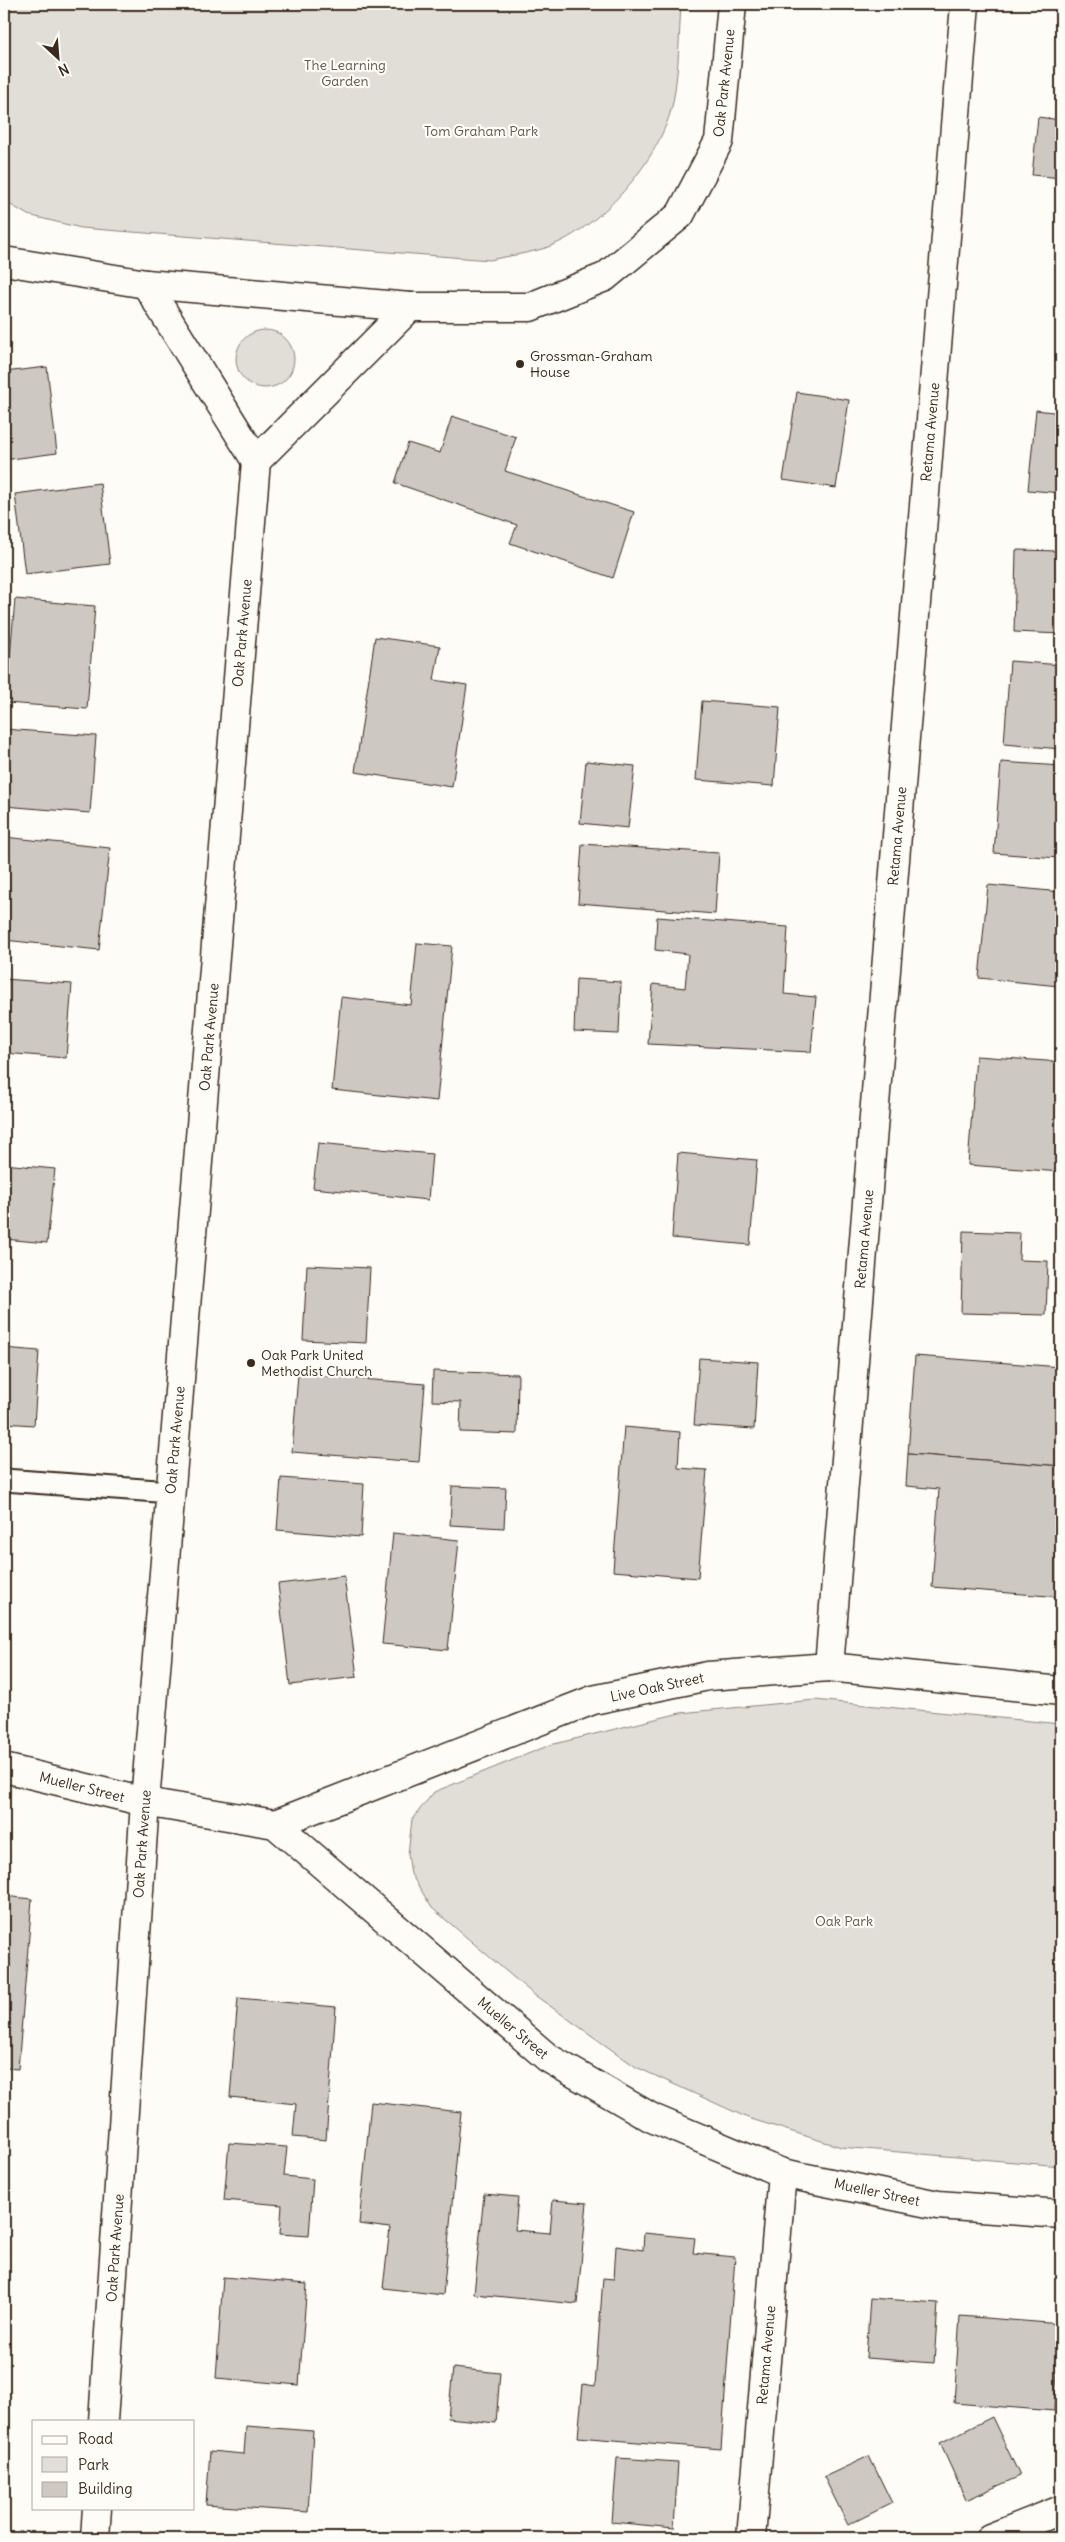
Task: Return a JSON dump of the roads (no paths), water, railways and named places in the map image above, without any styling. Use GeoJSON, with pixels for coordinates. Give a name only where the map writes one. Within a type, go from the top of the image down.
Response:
{"type":"FeatureCollection","features":[{"type":"Feature","properties":{"kind":"street","name":"Oak Park Avenue"},"geometry":{"type":"LineString","coordinates":[[4,261],[146,284],[410,307],[530,307],[605,277],[680,215],[719,141],[732,4]]}},
{"type":"Feature","properties":{"kind":"street","name":"Retama Avenue"},"geometry":{"type":"LineString","coordinates":[[829,1667],[965,4]]}},
{"type":"Feature","properties":{"kind":"street"},"geometry":{"type":"LineString","coordinates":[[146,284],[256,461],[410,307]]}},
{"type":"Feature","properties":{"kind":"street","name":"Oak Park Avenue"},"geometry":{"type":"LineString","coordinates":[[103,2420],[145,1802],[256,461]]}},
{"type":"Feature","properties":{"kind":"street","name":"Live Oak Street"},"geometry":{"type":"LineString","coordinates":[[275,1824],[594,1700],[708,1676],[829,1667],[1061,1691]]}},
{"type":"Feature","properties":{"kind":"street","name":"Mueller Street"},"geometry":{"type":"LineString","coordinates":[[4,1768],[145,1802],[275,1824],[548,2058],[652,2118],[782,2173],[938,2205],[1061,2214]]}},
{"type":"Feature","properties":{"kind":"street","name":"Retama Avenue"},"geometry":{"type":"LineString","coordinates":[[751,2538],[782,2173]]}},
{"type":"Feature","properties":{"kind":"street"},"geometry":{"type":"LineString","coordinates":[[95,2538],[97,2510]]}},
{"type":"Feature","properties":{"kind":"street"},"geometry":{"type":"LineString","coordinates":[[990,2538],[1061,2510]]}},
{"type":"Feature","properties":{"kind":"lane"},"geometry":{"type":"LineString","coordinates":[[4,1480],[171,1492]]}},
{"type":"Feature","properties":{"kind":"place","name":"Grossman-Graham House"},"geometry":{"type":"Point","coordinates":[520,364]}},
{"type":"Feature","properties":{"kind":"place","name":"Oak Park United Methodist Church"},"geometry":{"type":"Point","coordinates":[251,1363]}},
{"type":"Feature","properties":{"kind":"park label","name":"The Learning Garden"},"geometry":{"type":"Point","coordinates":[345,74]}},
{"type":"Feature","properties":{"kind":"park label","name":"Tom Graham Park"},"geometry":{"type":"Point","coordinates":[481,131]}},
{"type":"Feature","properties":{"kind":"park label","name":"Oak Park"},"geometry":{"type":"Point","coordinates":[844,1921]}}]}
